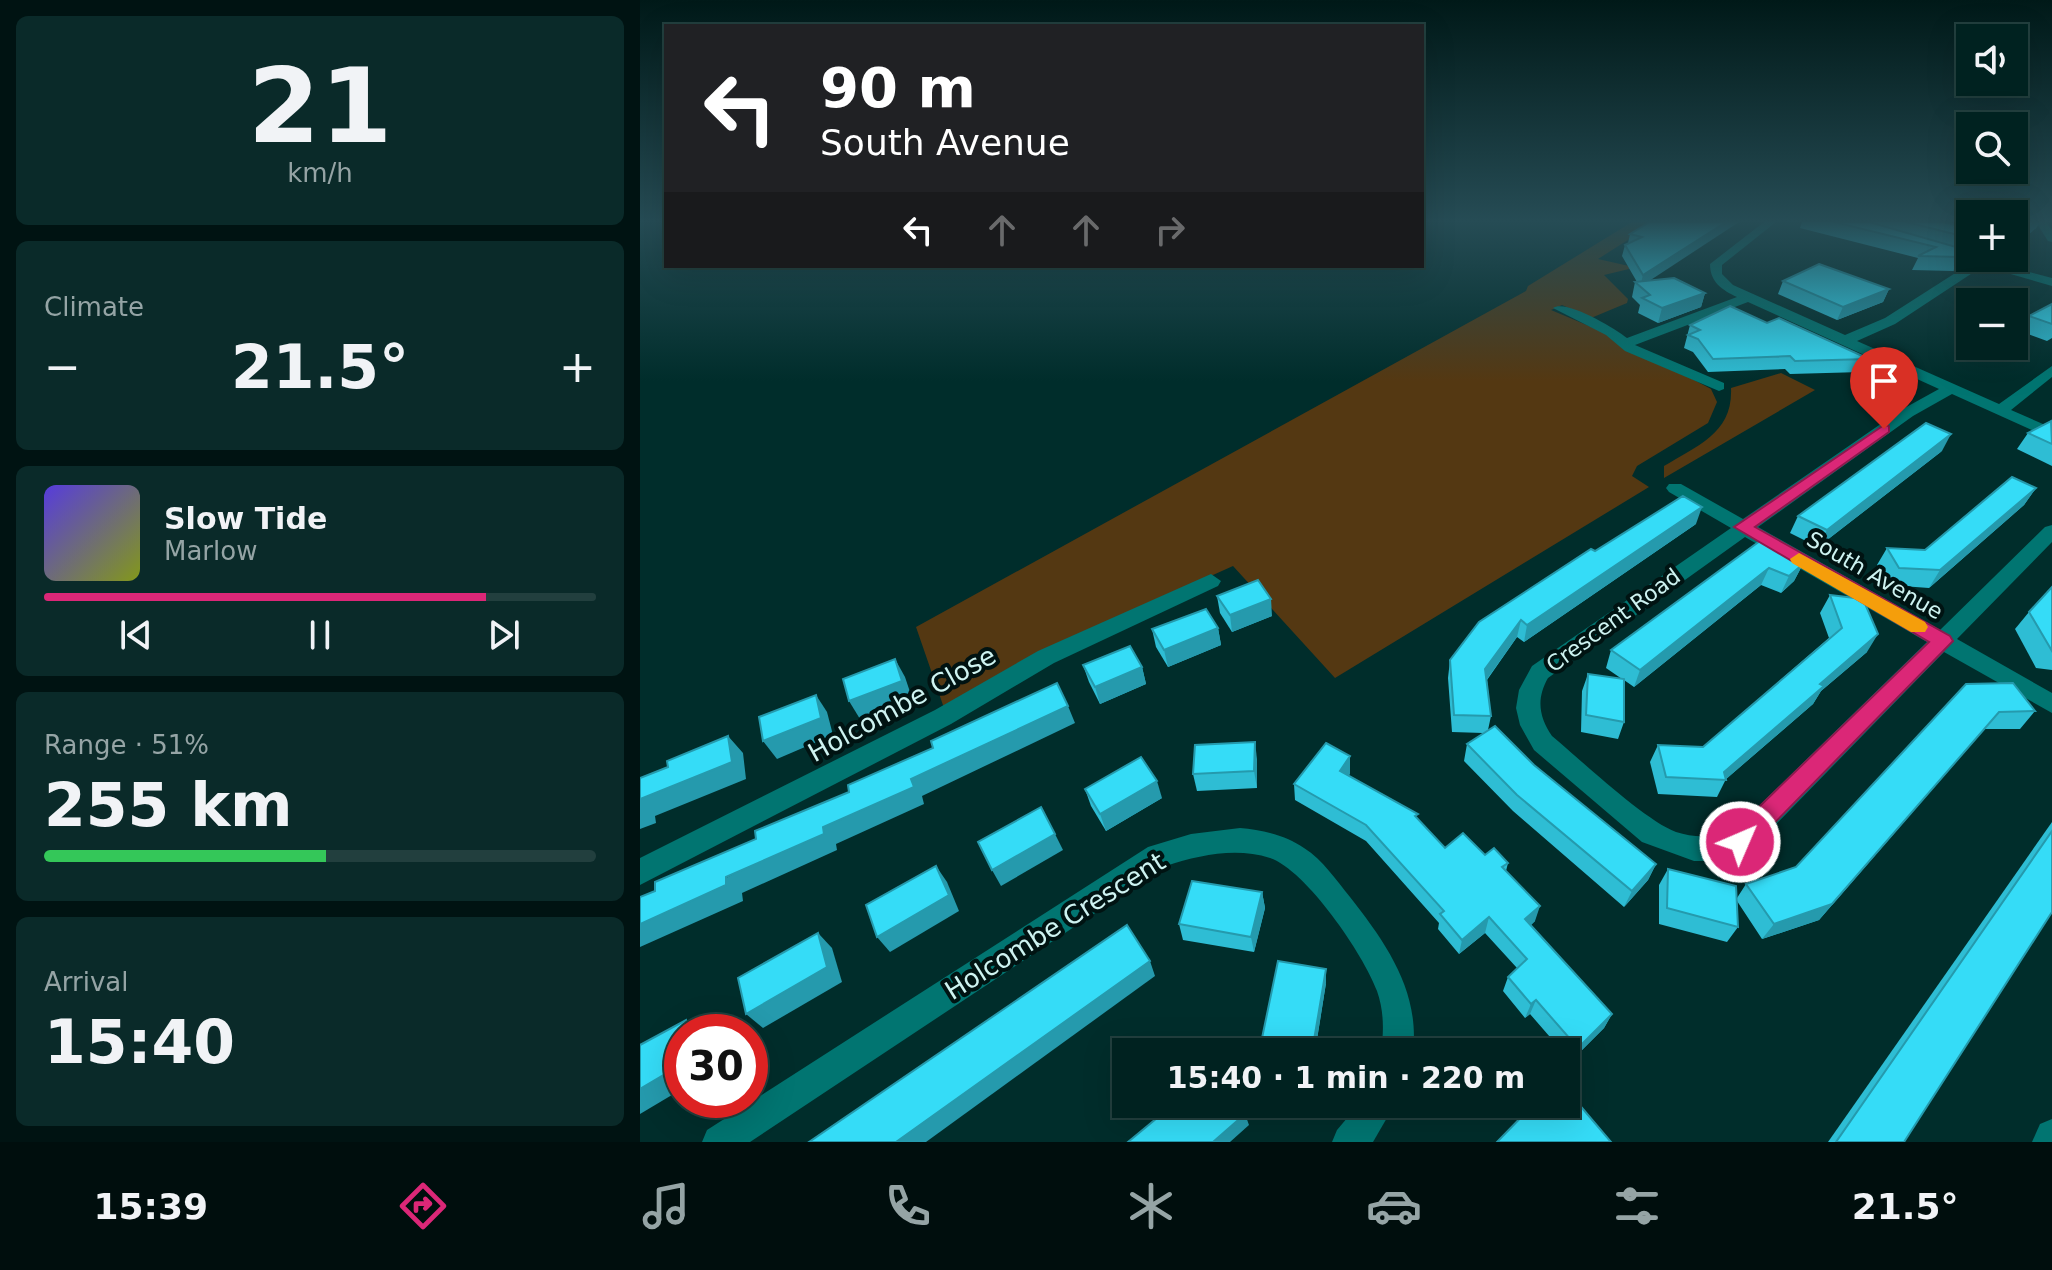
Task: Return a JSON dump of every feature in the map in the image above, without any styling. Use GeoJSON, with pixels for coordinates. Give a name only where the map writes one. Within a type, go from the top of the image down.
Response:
{"type":"FeatureCollection","features":[{"type":"Feature","properties":{"kind":"street"},"geometry":{"type":"LineString","coordinates":[[1719,275],[1721,282],[1746,298],[2052,434]]}},
{"type":"Feature","properties":{"kind":"street"},"geometry":{"type":"LineString","coordinates":[[1844,341],[1890,321],[1960,275]]}},
{"type":"Feature","properties":{"kind":"street"},"geometry":{"type":"LineString","coordinates":[[1627,343],[1746,298]]}},
{"type":"Feature","properties":{"kind":"street"},"geometry":{"type":"LineString","coordinates":[[1560,308],[1611,332],[1650,357],[1719,386]]}},
{"type":"Feature","properties":{"kind":"street"},"geometry":{"type":"LineString","coordinates":[[2000,411],[2052,370]]}},
{"type":"Feature","properties":{"kind":"street","name":"Crescent Road"},"geometry":{"type":"LineString","coordinates":[[1950,389],[1907,413],[1540,672],[1529,688],[1526,705],[1531,725],[1543,743],[1651,833],[1693,851],[1718,849],[1740,842],[2052,531]]}},
{"type":"Feature","properties":{"kind":"street","name":"South Avenue"},"geometry":{"type":"LineString","coordinates":[[1675,488],[2052,704]]}},
{"type":"Feature","properties":{"kind":"street","name":"Holcombe Close"},"geometry":{"type":"LineString","coordinates":[[640,872],[943,717],[1046,657],[1202,591]]}},
{"type":"Feature","properties":{"kind":"street","name":"Holcombe Crescent"},"geometry":{"type":"LineString","coordinates":[[719,1142],[1158,856],[1200,841],[1229,839],[1261,843],[1291,854],[1316,875],[1376,955],[1394,999],[1396,1038]]}},
{"type":"Feature","properties":{"kind":"street"},"geometry":{"type":"LineString","coordinates":[[1349,1142],[1370,1118]]}},
{"type":"Feature","properties":{"kind":"street"},"geometry":{"type":"LineString","coordinates":[[2049,1142],[2052,1136]]}},
{"type":"Feature","properties":{"kind":"shaded area"},"geometry":{"type":"Polygon","coordinates":[[[1545,275],[1604,275],[1628,299],[1627,303],[1591,318],[1562,305],[1551,310],[1608,334],[1711,389],[1717,402],[1708,423],[1637,466],[1632,476],[1649,487],[1335,678],[1233,566],[1048,649],[944,708],[916,627],[1526,291],[1528,286],[1545,275]]]}},
{"type":"Feature","properties":{"kind":"shaded area"},"geometry":{"type":"Polygon","coordinates":[[[1781,373],[1815,390],[1664,478],[1664,466],[1701,444],[1720,427],[1730,403],[1731,388],[1781,373]]]}},
{"type":"Feature","properties":{"kind":"building"},"geometry":{"type":"Polygon","coordinates":[[[1795,275],[1851,275],[1889,289],[1843,307],[1783,281],[1795,275]]]}},
{"type":"Feature","properties":{"kind":"building"},"geometry":{"type":"Polygon","coordinates":[[[1674,278],[1705,293],[1662,308],[1642,298],[1650,295],[1635,282],[1674,278]]]}},
{"type":"Feature","properties":{"kind":"building"},"geometry":{"type":"Polygon","coordinates":[[[2052,304],[2052,324],[2029,316],[2052,304]]]}},
{"type":"Feature","properties":{"kind":"building"},"geometry":{"type":"Polygon","coordinates":[[[1730,306],[1767,323],[1779,318],[1869,359],[1795,361],[1790,356],[1713,359],[1698,339],[1688,335],[1700,330],[1690,325],[1730,306]]]}},
{"type":"Feature","properties":{"kind":"building"},"geometry":{"type":"Polygon","coordinates":[[[2051,421],[2052,444],[2028,433],[2051,421]]]}},
{"type":"Feature","properties":{"kind":"building"},"geometry":{"type":"Polygon","coordinates":[[[1926,423],[1951,434],[1827,530],[1798,516],[1926,423]]]}},
{"type":"Feature","properties":{"kind":"building"},"geometry":{"type":"Polygon","coordinates":[[[2012,477],[2036,488],[1940,570],[1899,568],[1887,548],[1925,550],[2012,477]]]}},
{"type":"Feature","properties":{"kind":"building"},"geometry":{"type":"Polygon","coordinates":[[[1683,496],[1702,507],[1527,625],[1521,620],[1485,669],[1491,716],[1454,715],[1450,660],[1479,622],[1591,549],[1595,551],[1683,496]]]}},
{"type":"Feature","properties":{"kind":"building"},"geometry":{"type":"Polygon","coordinates":[[[1760,541],[1803,564],[1789,576],[1769,568],[1640,670],[1611,650],[1760,541]]]}},
{"type":"Feature","properties":{"kind":"building"},"geometry":{"type":"Polygon","coordinates":[[[1258,580],[1271,599],[1230,615],[1217,596],[1258,580]]]}},
{"type":"Feature","properties":{"kind":"building"},"geometry":{"type":"Polygon","coordinates":[[[2052,587],[2052,651],[2029,612],[2052,587]]]}},
{"type":"Feature","properties":{"kind":"building"},"geometry":{"type":"Polygon","coordinates":[[[1830,595],[1863,599],[1878,634],[1820,684],[1824,686],[1724,772],[1726,780],[1666,777],[1658,745],[1703,747],[1842,628],[1830,595]]]}},
{"type":"Feature","properties":{"kind":"building"},"geometry":{"type":"Polygon","coordinates":[[[1206,609],[1218,628],[1164,650],[1152,629],[1206,609]]]}},
{"type":"Feature","properties":{"kind":"building"},"geometry":{"type":"Polygon","coordinates":[[[1130,646],[1142,667],[1095,687],[1083,665],[1130,646]]]}},
{"type":"Feature","properties":{"kind":"building"},"geometry":{"type":"Polygon","coordinates":[[[895,659],[902,681],[849,701],[843,679],[895,659]]]}},
{"type":"Feature","properties":{"kind":"building"},"geometry":{"type":"Polygon","coordinates":[[[1588,674],[1624,679],[1624,722],[1586,715],[1588,674]]]}},
{"type":"Feature","properties":{"kind":"building"},"geometry":{"type":"Polygon","coordinates":[[[1057,683],[1068,706],[911,779],[914,787],[823,827],[824,834],[726,877],[726,885],[640,924],[640,897],[655,891],[655,882],[756,839],[755,831],[849,792],[848,785],[933,748],[931,741],[1057,683]]]}},
{"type":"Feature","properties":{"kind":"building"},"geometry":{"type":"Polygon","coordinates":[[[2013,683],[2035,711],[1999,712],[1832,904],[1774,924],[1746,884],[1796,867],[1966,684],[2013,683]]]}},
{"type":"Feature","properties":{"kind":"building"},"geometry":{"type":"Polygon","coordinates":[[[816,695],[821,718],[763,741],[759,717],[816,695]]]}},
{"type":"Feature","properties":{"kind":"building"},"geometry":{"type":"Polygon","coordinates":[[[1495,726],[1534,765],[1656,864],[1632,891],[1517,795],[1467,744],[1495,726]]]}},
{"type":"Feature","properties":{"kind":"building"},"geometry":{"type":"Polygon","coordinates":[[[728,736],[732,762],[640,799],[640,778],[668,767],[667,761],[728,736]]]}},
{"type":"Feature","properties":{"kind":"building"},"geometry":{"type":"Polygon","coordinates":[[[1255,742],[1254,771],[1193,774],[1195,745],[1255,742]]]}},
{"type":"Feature","properties":{"kind":"building"},"geometry":{"type":"Polygon","coordinates":[[[1326,743],[1350,756],[1340,771],[1418,814],[1415,816],[1445,848],[1463,833],[1485,855],[1494,848],[1508,863],[1502,867],[1540,906],[1525,919],[1612,1014],[1580,1046],[1580,1038],[1569,1038],[1536,1000],[1531,1004],[1508,977],[1527,959],[1489,917],[1462,940],[1440,914],[1444,911],[1366,825],[1294,784],[1326,743]]]}},
{"type":"Feature","properties":{"kind":"building"},"geometry":{"type":"Polygon","coordinates":[[[1141,757],[1157,781],[1100,814],[1085,789],[1141,757]]]}},
{"type":"Feature","properties":{"kind":"building"},"geometry":{"type":"Polygon","coordinates":[[[1041,807],[1055,834],[992,870],[978,842],[1041,807]]]}},
{"type":"Feature","properties":{"kind":"building"},"geometry":{"type":"Polygon","coordinates":[[[2052,831],[2052,912],[1904,1142],[1836,1142],[2052,831]]]}},
{"type":"Feature","properties":{"kind":"building"},"geometry":{"type":"Polygon","coordinates":[[[936,866],[949,895],[877,937],[866,905],[936,866]]]}},
{"type":"Feature","properties":{"kind":"building"},"geometry":{"type":"Polygon","coordinates":[[[1668,869],[1736,886],[1738,927],[1667,908],[1668,869]]]}},
{"type":"Feature","properties":{"kind":"building"},"geometry":{"type":"Polygon","coordinates":[[[1192,881],[1262,892],[1251,937],[1179,924],[1192,881]]]}},
{"type":"Feature","properties":{"kind":"building"},"geometry":{"type":"Polygon","coordinates":[[[1127,925],[1150,961],[896,1142],[809,1142],[1127,925]]]}},
{"type":"Feature","properties":{"kind":"building"},"geometry":{"type":"Polygon","coordinates":[[[818,933],[827,967],[746,1014],[738,978],[818,933]]]}},
{"type":"Feature","properties":{"kind":"building"},"geometry":{"type":"Polygon","coordinates":[[[1278,961],[1326,969],[1314,1038],[1262,1038],[1278,961]]]}},
{"type":"Feature","properties":{"kind":"building"},"geometry":{"type":"Polygon","coordinates":[[[664,1032],[664,1075],[640,1089],[640,1045],[664,1032]]]}},
{"type":"Feature","properties":{"kind":"building"},"geometry":{"type":"Polygon","coordinates":[[[1580,1105],[1611,1142],[1497,1142],[1520,1118],[1580,1118],[1580,1105]]]}},
{"type":"Feature","properties":{"kind":"building"},"geometry":{"type":"Polygon","coordinates":[[[1157,1118],[1240,1118],[1213,1142],[1128,1142],[1157,1118]]]}},
{"type":"Feature","properties":{"kind":"slow traffic"},"geometry":{"type":"LineString","coordinates":[[1799,559],[1918,627]]}},
{"type":"Feature","properties":{"kind":"route"},"geometry":{"type":"LineString","coordinates":[[1740,842],[1943,641],[1743,527],[1884,429]]}}]}
